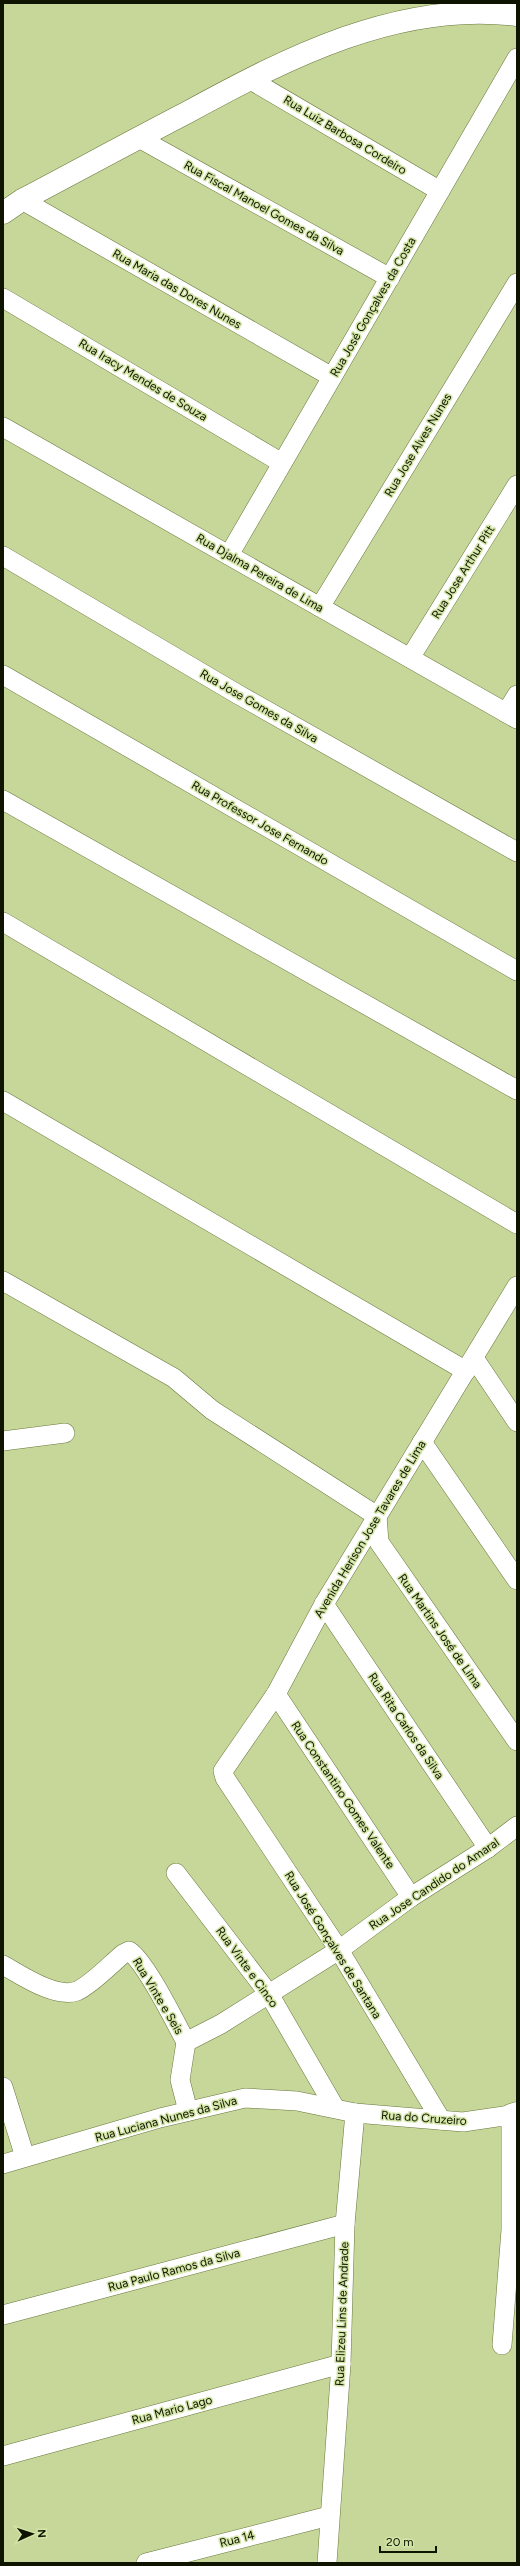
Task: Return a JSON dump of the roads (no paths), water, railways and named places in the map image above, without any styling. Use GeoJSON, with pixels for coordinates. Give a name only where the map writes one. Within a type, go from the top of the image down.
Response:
{"type":"FeatureCollection","features":[{"type":"Feature","properties":{"kind":"main road"},"geometry":{"type":"LineString","coordinates":[[3,212],[22,200],[292,55],[354,31],[410,14],[445,9],[488,6],[517,15]]}},
{"type":"Feature","properties":{"kind":"street","name":"Rua José Gonçalves da Costa"},"geometry":{"type":"LineString","coordinates":[[229,555],[517,58]]}},
{"type":"Feature","properties":{"kind":"street","name":"Rua Luiz Barbosa Cordeiro"},"geometry":{"type":"LineString","coordinates":[[249,78],[440,191]]}},
{"type":"Feature","properties":{"kind":"street","name":"Rua Fiscal Manoel Gomes da Silva"},"geometry":{"type":"LineString","coordinates":[[139,138],[390,278]]}},
{"type":"Feature","properties":{"kind":"street","name":"Rua Maria das Dores Nunes"},"geometry":{"type":"LineString","coordinates":[[22,200],[332,377]]}},
{"type":"Feature","properties":{"kind":"street","name":"Rua Jose Alves Nunes"},"geometry":{"type":"LineString","coordinates":[[320,607],[517,283]]}},
{"type":"Feature","properties":{"kind":"street","name":"Rua Iracy Mendes de Souza"},"geometry":{"type":"LineString","coordinates":[[3,298],[282,463]]}},
{"type":"Feature","properties":{"kind":"street","name":"Rua Djalma Pereira de Lima"},"geometry":{"type":"LineString","coordinates":[[3,427],[512,716]]}},
{"type":"Feature","properties":{"kind":"street","name":"Rua Jose Arthur Pitt"},"geometry":{"type":"LineString","coordinates":[[410,658],[517,485]]}},
{"type":"Feature","properties":{"kind":"street","name":"Rua Jose Gomes da Silva"},"geometry":{"type":"LineString","coordinates":[[3,556],[239,695],[517,852]]}},
{"type":"Feature","properties":{"kind":"street","name":"Rua Professor Jose Fernando"},"geometry":{"type":"LineString","coordinates":[[3,675],[517,971]]}},
{"type":"Feature","properties":{"kind":"street"},"geometry":{"type":"LineString","coordinates":[[512,716],[517,695]]}},
{"type":"Feature","properties":{"kind":"street"},"geometry":{"type":"LineString","coordinates":[[3,800],[517,1090]]}},
{"type":"Feature","properties":{"kind":"street"},"geometry":{"type":"LineString","coordinates":[[3,922],[517,1224]]}},
{"type":"Feature","properties":{"kind":"street"},"geometry":{"type":"LineString","coordinates":[[3,1100],[470,1365],[517,1422]]}},
{"type":"Feature","properties":{"kind":"street"},"geometry":{"type":"LineString","coordinates":[[3,1281],[174,1378],[212,1410],[377,1516]]}},
{"type":"Feature","properties":{"kind":"street","name":"Avenida Herison Jose Tavares de Lima"},"geometry":{"type":"LineString","coordinates":[[223,1771],[276,1694],[324,1604],[517,1286]]}},
{"type":"Feature","properties":{"kind":"street"},"geometry":{"type":"LineString","coordinates":[[3,1441],[66,1432]]}},
{"type":"Feature","properties":{"kind":"street"},"geometry":{"type":"LineString","coordinates":[[422,1442],[517,1580]]}},
{"type":"Feature","properties":{"kind":"street","name":"Rua Martins José de Lima"},"geometry":{"type":"LineString","coordinates":[[377,1516],[379,1542],[517,1741]]}},
{"type":"Feature","properties":{"kind":"street","name":"Rua Rita Carlos da Silva"},"geometry":{"type":"LineString","coordinates":[[324,1604],[488,1848]]}},
{"type":"Feature","properties":{"kind":"street","name":"Rua Constantino Gomes Valente"},"geometry":{"type":"LineString","coordinates":[[276,1694],[411,1897]]}},
{"type":"Feature","properties":{"kind":"street","name":"Rua José Gonçalves de Santana"},"geometry":{"type":"LineString","coordinates":[[223,1771],[225,1778],[339,1950],[441,2120]]}},
{"type":"Feature","properties":{"kind":"street","name":"Rua Jose Candido do Amaral"},"geometry":{"type":"LineString","coordinates":[[186,2042],[269,1994],[339,1950],[411,1897],[488,1848],[517,1826]]}},
{"type":"Feature","properties":{"kind":"street","name":"Rua Vinte e Cinco"},"geometry":{"type":"LineString","coordinates":[[176,1873],[269,1994],[335,2108]]}},
{"type":"Feature","properties":{"kind":"street","name":"Rua Vinte e Seis"},"geometry":{"type":"LineString","coordinates":[[3,1965],[44,1987],[62,1992],[77,1991],[123,1954],[129,1952],[134,1954],[186,2042]]}},
{"type":"Feature","properties":{"kind":"street"},"geometry":{"type":"LineString","coordinates":[[186,2042],[180,2080],[188,2111]]}},
{"type":"Feature","properties":{"kind":"street"},"geometry":{"type":"LineString","coordinates":[[3,2087],[25,2157]]}},
{"type":"Feature","properties":{"kind":"street","name":"Rua Luciana Nunes da Silva"},"geometry":{"type":"LineString","coordinates":[[3,2164],[188,2111],[244,2098],[297,2101],[355,2113]]}},
{"type":"Feature","properties":{"kind":"street","name":"Rua do Cruzeiro"},"geometry":{"type":"LineString","coordinates":[[355,2113],[463,2122],[514,2114]]}},
{"type":"Feature","properties":{"kind":"street","name":"Rua Elizeu Lins de Andrade"},"geometry":{"type":"LineString","coordinates":[[327,2563],[329,2516],[341,2364],[345,2224],[355,2113]]}},
{"type":"Feature","properties":{"kind":"street"},"geometry":{"type":"LineString","coordinates":[[502,2345],[511,2230],[514,2114]]}},
{"type":"Feature","properties":{"kind":"street","name":"Rua Paulo Ramos da Silva"},"geometry":{"type":"LineString","coordinates":[[3,2315],[345,2224]]}},
{"type":"Feature","properties":{"kind":"street","name":"Rua Mario Lago"},"geometry":{"type":"LineString","coordinates":[[3,2456],[341,2364]]}},
{"type":"Feature","properties":{"kind":"street","name":"Rua 14"},"geometry":{"type":"LineString","coordinates":[[155,2562],[329,2516]]}}]}
